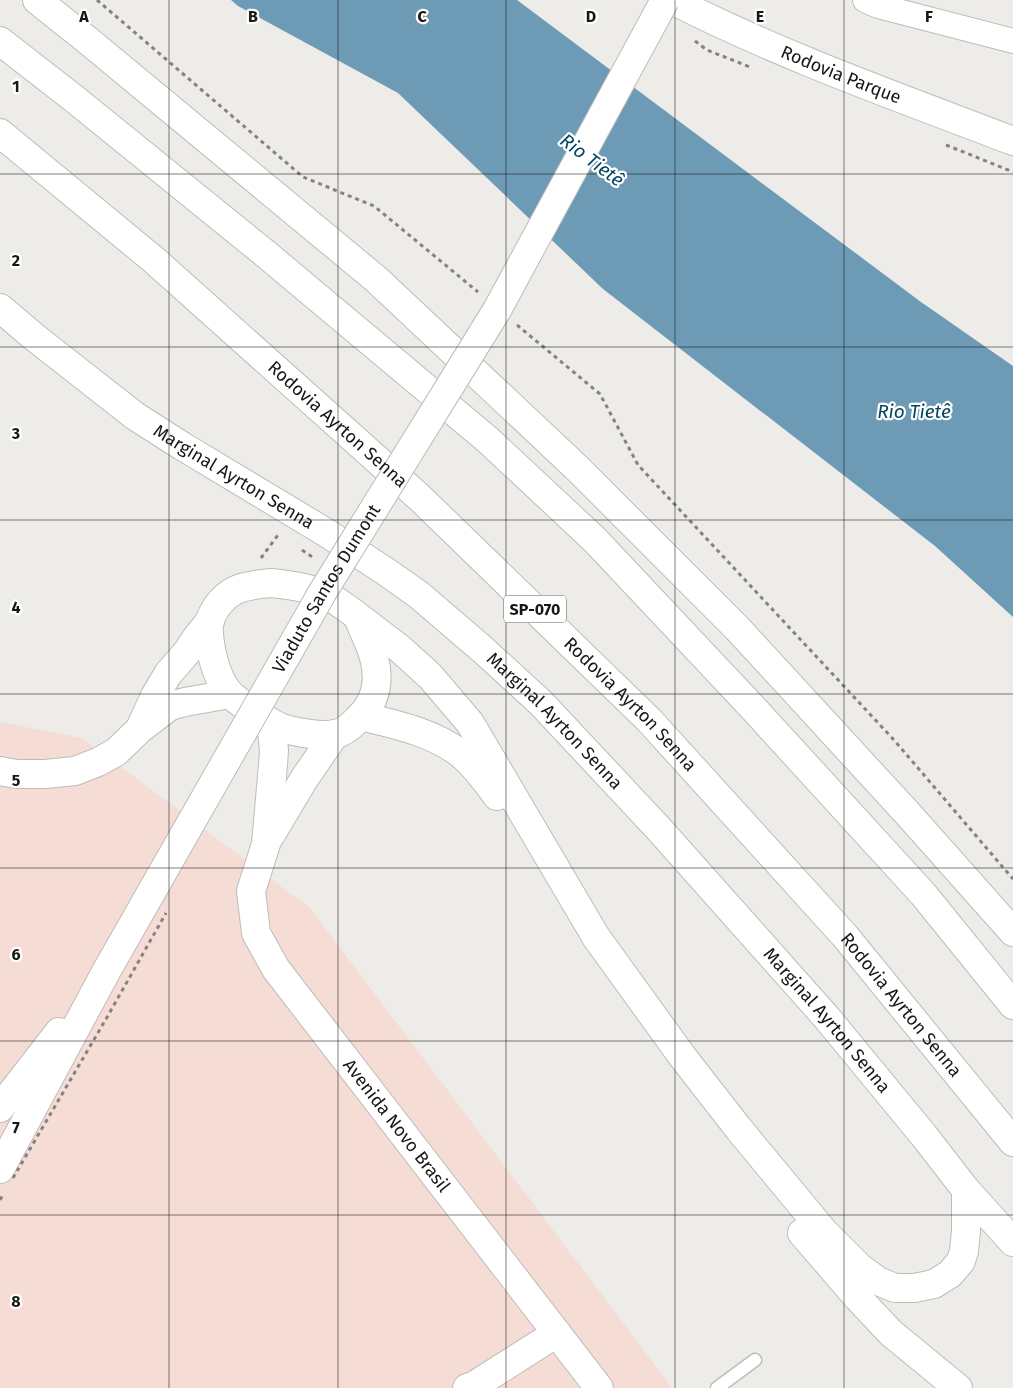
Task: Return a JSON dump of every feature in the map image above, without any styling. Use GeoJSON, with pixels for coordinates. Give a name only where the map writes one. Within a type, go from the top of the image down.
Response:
{"type":"FeatureCollection","features":[{"type":"Feature","properties":{"kind":"main road"},"geometry":{"type":"LineString","coordinates":[[37,0],[86,38],[376,279],[576,467],[738,628],[1013,932]]}},
{"type":"Feature","properties":{"kind":"main road","name":"Viaduto Santos Dumont"},"geometry":{"type":"LineString","coordinates":[[0,1169],[107,970],[322,593],[496,310],[665,0]]}},
{"type":"Feature","properties":{"kind":"main road","name":"Rodovia Parque"},"geometry":{"type":"LineString","coordinates":[[672,0],[786,54],[1013,141]]}},
{"type":"Feature","properties":{"kind":"main road"},"geometry":{"type":"LineString","coordinates":[[0,40],[267,255],[488,440],[595,540],[754,709],[923,894],[1013,1005]]}},
{"type":"Feature","properties":{"kind":"main road","name":"Rodovia Ayrton Senna"},"geometry":{"type":"LineString","coordinates":[[0,133],[154,260],[412,491],[649,720],[845,936],[1013,1142]]}},
{"type":"Feature","properties":{"kind":"main road","name":"Marginal Ayrton Senna"},"geometry":{"type":"LineString","coordinates":[[0,308],[135,416],[189,451],[325,532],[419,595],[541,703],[658,828],[827,1018],[966,1190],[1013,1242]]}},
{"type":"Feature","properties":{"kind":"main road"},"geometry":{"type":"LineString","coordinates":[[140,728],[168,674],[210,621],[217,606],[232,593],[240,588],[270,583],[317,590],[340,602],[399,648],[430,676],[470,723],[596,937],[682,1056],[738,1128],[824,1232],[859,1267],[878,1281],[895,1288],[914,1288],[934,1284],[950,1274],[960,1261],[964,1251],[966,1190]]}},
{"type":"Feature","properties":{"kind":"main road"},"geometry":{"type":"LineString","coordinates":[[210,621],[211,647],[216,670],[230,694],[271,723],[282,728],[301,732],[335,734],[350,727],[361,716],[375,694],[377,680],[375,663],[370,646],[356,616]]}},
{"type":"Feature","properties":{"kind":"main road"},"geometry":{"type":"LineString","coordinates":[[0,771],[16,774],[45,774],[75,771],[98,762],[116,752],[140,728],[170,706],[230,694]]}},
{"type":"Feature","properties":{"kind":"main road"},"geometry":{"type":"LineString","coordinates":[[361,716],[419,732],[444,743],[462,755],[480,772],[501,801],[597,965],[754,1174],[858,1298],[891,1333],[958,1388]]}},
{"type":"Feature","properties":{"kind":"main road","name":"Avenida Novo Brasil"},"geometry":{"type":"LineString","coordinates":[[266,844],[274,750],[271,723]]}},
{"type":"Feature","properties":{"kind":"main road","name":"Avenida Novo Brasil"},"geometry":{"type":"LineString","coordinates":[[335,734],[304,779],[266,844],[251,891],[256,933],[276,969],[599,1388]]}},
{"type":"Feature","properties":{"kind":"main road","name":"Viaduto Santos Dumont"},"geometry":{"type":"LineString","coordinates":[[0,1108],[107,970]]}},
{"type":"Feature","properties":{"kind":"main road"},"geometry":{"type":"LineString","coordinates":[[468,1388],[557,1333]]}},
{"type":"Feature","properties":{"kind":"street"},"geometry":{"type":"LineString","coordinates":[[865,0],[878,6],[1013,41]]}},
{"type":"Feature","properties":{"kind":"lane"},"geometry":{"type":"LineString","coordinates":[[717,1388],[755,1360]]}},
{"type":"Feature","properties":{"kind":"path"},"geometry":{"type":"LineString","coordinates":[[97,0],[304,177],[374,206],[480,294]]}},
{"type":"Feature","properties":{"kind":"path"},"geometry":{"type":"LineString","coordinates":[[510,319],[600,394],[638,465],[894,740],[1013,879]]}},
{"type":"Feature","properties":{"kind":"shaded area"},"geometry":{"type":"Polygon","coordinates":[[[0,722],[82,738],[310,908],[672,1388],[0,1388],[0,722]]]}},
{"type":"Feature","properties":{"kind":"water","name":"Rio Tietê"},"geometry":{"type":"Polygon","coordinates":[[[231,0],[517,0],[921,302],[1013,366],[1013,617],[935,546],[603,289],[398,93],[238,6],[231,0]]]}}]}
